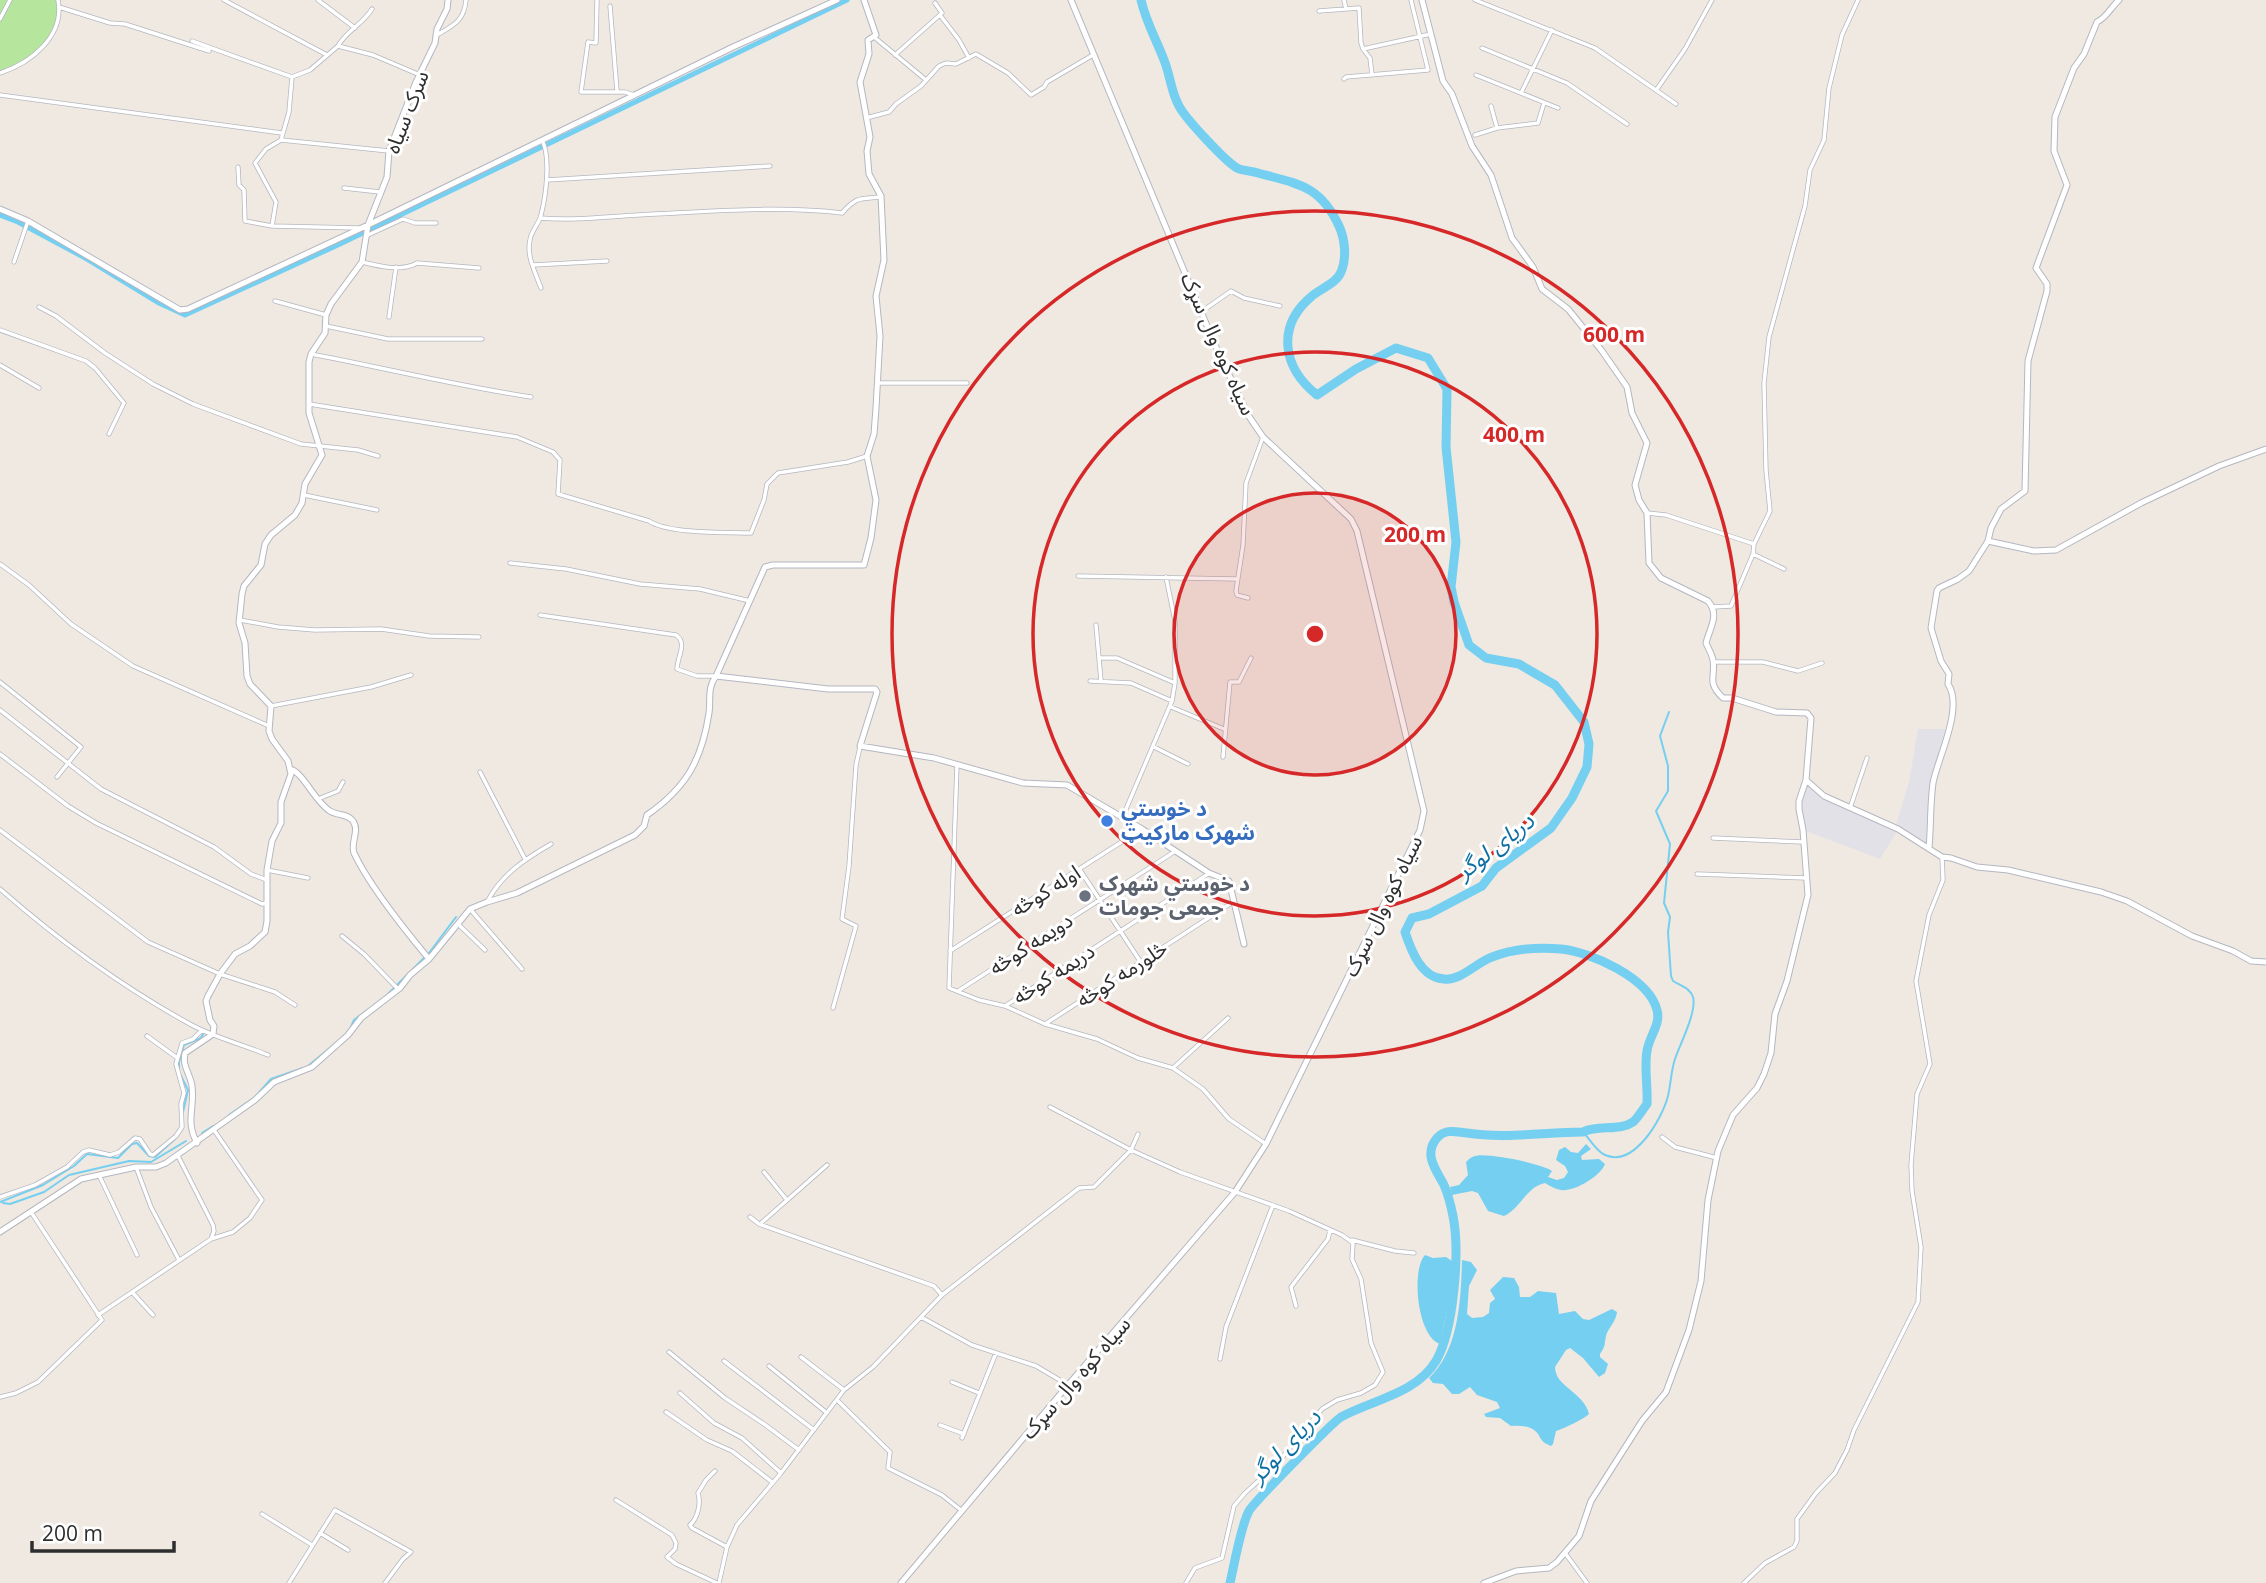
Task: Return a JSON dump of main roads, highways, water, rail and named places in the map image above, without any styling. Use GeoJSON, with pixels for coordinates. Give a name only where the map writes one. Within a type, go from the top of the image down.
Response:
{"type":"FeatureCollection","features":[{"type":"Feature","properties":{"kind":"water"},"geometry":{"type":"Polygon","coordinates":[[[1586,1144],[1591,1149],[1581,1156],[1582,1160],[1599,1159],[1605,1164],[1593,1178],[1566,1190],[1545,1183],[1538,1185],[1504,1216],[1488,1211],[1478,1193],[1472,1191],[1452,1195],[1450,1187],[1459,1185],[1468,1175],[1466,1162],[1474,1156],[1502,1157],[1538,1165],[1552,1171],[1548,1177],[1557,1180],[1564,1178],[1568,1172],[1565,1166],[1556,1160],[1559,1150],[1565,1147],[1578,1153],[1586,1144]]]}},
{"type":"Feature","properties":{"kind":"water"},"geometry":{"type":"Polygon","coordinates":[[[1425,1255],[1433,1258],[1446,1257],[1452,1261],[1451,1291],[1440,1344],[1432,1338],[1421,1316],[1418,1274],[1425,1255]]]}},
{"type":"Feature","properties":{"kind":"water"},"geometry":{"type":"Polygon","coordinates":[[[1462,1260],[1471,1262],[1477,1270],[1469,1286],[1467,1314],[1472,1318],[1483,1317],[1489,1313],[1490,1303],[1495,1299],[1490,1290],[1503,1277],[1514,1278],[1520,1297],[1530,1297],[1538,1291],[1556,1293],[1559,1314],[1575,1311],[1583,1319],[1589,1320],[1612,1309],[1617,1312],[1600,1354],[1608,1364],[1605,1373],[1599,1377],[1583,1358],[1570,1348],[1555,1367],[1560,1380],[1582,1400],[1589,1414],[1556,1431],[1551,1446],[1532,1429],[1511,1426],[1500,1418],[1486,1417],[1484,1414],[1500,1408],[1497,1402],[1477,1395],[1470,1387],[1459,1394],[1452,1394],[1443,1384],[1433,1383],[1429,1378],[1447,1353],[1452,1339],[1459,1307],[1462,1260]]]}},
{"type":"Feature","properties":{"kind":"waterway"},"geometry":{"type":"LineString","coordinates":[[0,215],[87,259],[159,303],[185,315],[340,244],[847,0]]}},
{"type":"Feature","properties":{"kind":"waterway","name":"دریای لوگر"},"geometry":{"type":"LineString","coordinates":[[1141,0],[1166,65],[1176,101],[1197,129],[1237,168],[1296,184],[1316,194],[1332,212],[1339,226],[1344,249],[1341,272],[1336,280],[1312,296],[1300,308],[1289,333],[1288,346],[1296,372],[1317,395],[1356,369],[1396,348],[1428,358],[1447,389],[1446,447],[1456,542],[1451,587],[1469,645],[1486,658],[1519,664],[1555,685],[1584,722],[1589,744],[1587,767],[1572,798],[1551,828],[1496,868],[1482,886],[1429,914],[1412,918],[1405,932],[1414,955],[1429,974],[1450,979],[1500,954],[1544,948],[1573,951],[1602,961],[1631,977],[1652,998],[1658,1015],[1646,1057],[1647,1104],[1633,1122],[1621,1127],[1595,1128],[1583,1132],[1481,1135],[1451,1131],[1437,1138],[1431,1156],[1449,1200],[1456,1249],[1451,1311],[1436,1361],[1427,1372],[1405,1389],[1341,1417],[1264,1494],[1246,1517],[1230,1583]]}},
{"type":"Feature","properties":{"kind":"waterway"},"geometry":{"type":"LineString","coordinates":[[1583,1132],[1602,1153],[1616,1157],[1636,1148],[1645,1139],[1665,1106],[1674,1064],[1693,1011],[1692,994],[1673,981],[1671,976],[1668,932],[1670,917],[1664,903],[1670,844],[1656,811],[1668,791],[1668,766],[1660,736],[1669,712]]}},
{"type":"Feature","properties":{"kind":"waterway"},"geometry":{"type":"LineString","coordinates":[[385,997],[429,953],[456,917]]}},
{"type":"Feature","properties":{"kind":"waterway"},"geometry":{"type":"LineString","coordinates":[[350,1029],[354,1020],[369,1009]]}},
{"type":"Feature","properties":{"kind":"waterway"},"geometry":{"type":"LineString","coordinates":[[179,1068],[184,1045],[201,1038],[203,1034]]}},
{"type":"Feature","properties":{"kind":"waterway"},"geometry":{"type":"LineString","coordinates":[[308,1066],[336,1043]]}},
{"type":"Feature","properties":{"kind":"waterway"},"geometry":{"type":"LineString","coordinates":[[229,1115],[255,1097],[271,1079],[303,1068]]}},
{"type":"Feature","properties":{"kind":"waterway"},"geometry":{"type":"LineString","coordinates":[[180,1074],[188,1090],[183,1112]]}},
{"type":"Feature","properties":{"kind":"waterway"},"geometry":{"type":"LineString","coordinates":[[202,1133],[213,1126]]}},
{"type":"Feature","properties":{"kind":"waterway"},"geometry":{"type":"LineString","coordinates":[[0,1202],[43,1185],[74,1166],[87,1154],[118,1158],[132,1144],[137,1143],[149,1156],[155,1157],[175,1139]]}},
{"type":"Feature","properties":{"kind":"waterway"},"geometry":{"type":"LineString","coordinates":[[3,1203],[10,1204],[44,1192],[69,1175],[129,1161],[151,1162],[186,1141]]}},
{"type":"Feature","properties":{"kind":"place","name":"د خوستي شهرک مارکیټ"},"geometry":{"type":"Point","coordinates":[1107,821]}},
{"type":"Feature","properties":{"kind":"place","name":"د خوستي شهرک جمعی جومات"},"geometry":{"type":"Point","coordinates":[1085,896]}}]}
